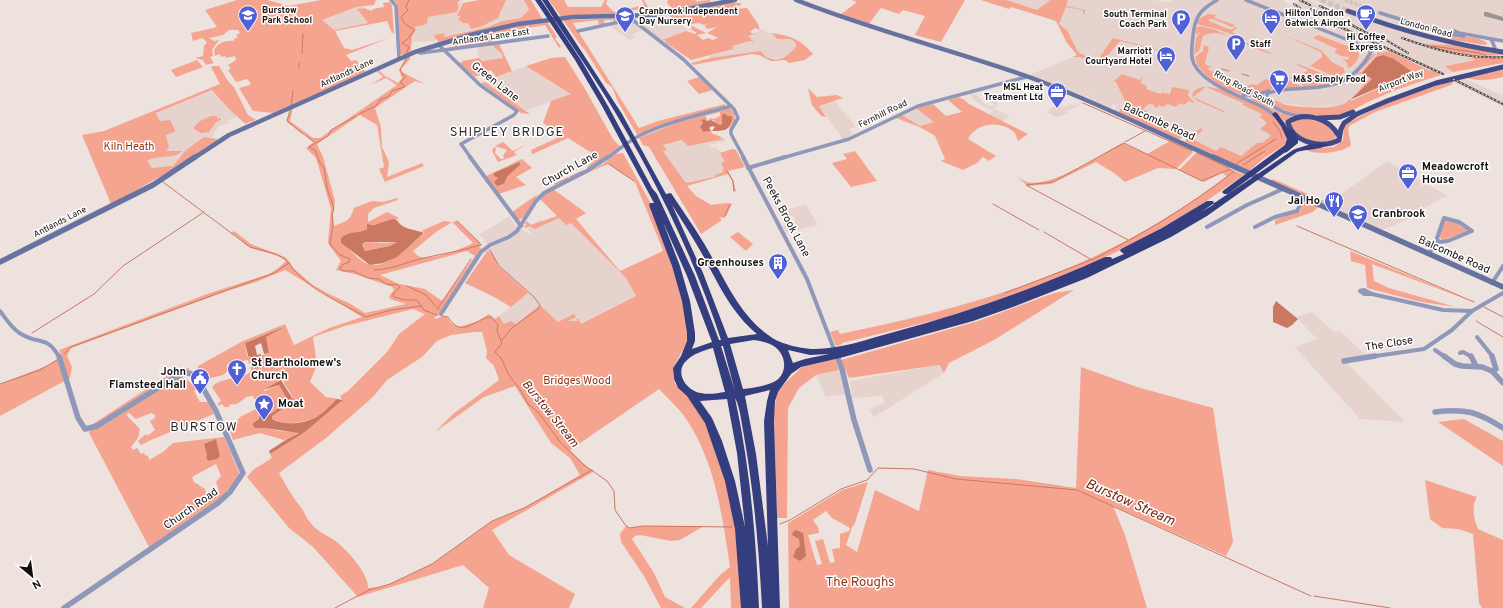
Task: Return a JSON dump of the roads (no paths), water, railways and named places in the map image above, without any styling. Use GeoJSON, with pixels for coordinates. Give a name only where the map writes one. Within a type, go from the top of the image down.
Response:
{"type":"FeatureCollection","features":[{"type":"Feature","properties":{"kind":"highway"},"geometry":{"type":"LineString","coordinates":[[538,0],[578,60],[653,194],[695,284],[713,334],[723,364],[736,422],[748,498],[754,608]]}},
{"type":"Feature","properties":{"kind":"highway"},"geometry":{"type":"LineString","coordinates":[[545,0],[607,94],[660,186],[709,296],[732,363],[746,422],[758,495],[767,608]]}},
{"type":"Feature","properties":{"kind":"highway","name":"Airport Way"},"geometry":{"type":"LineString","coordinates":[[1307,117],[1331,118],[1345,116],[1396,91],[1446,77],[1503,64]]}},
{"type":"Feature","properties":{"kind":"highway","name":"Airport Way"},"geometry":{"type":"LineString","coordinates":[[1459,74],[1503,68]]}},
{"type":"Feature","properties":{"kind":"highway","name":"Airport Way"},"geometry":{"type":"LineString","coordinates":[[1339,136],[1342,125],[1355,116],[1402,93],[1446,77]]}},
{"type":"Feature","properties":{"kind":"highway"},"geometry":{"type":"LineString","coordinates":[[771,399],[795,370],[833,352],[973,318],[1022,301],[1084,276],[1168,235],[1204,214],[1255,175],[1288,146],[1290,140],[1286,129],[1275,114]]}},
{"type":"Feature","properties":{"kind":"highway"},"geometry":{"type":"LineString","coordinates":[[1255,175],[1297,150],[1336,142],[1339,139],[1339,136],[1330,124],[1307,117],[1296,117],[1288,123],[1295,139],[1294,144],[1274,158]]}},
{"type":"Feature","properties":{"kind":"highway"},"geometry":{"type":"LineString","coordinates":[[1290,130],[1298,137],[1308,142],[1325,145]]}},
{"type":"Feature","properties":{"kind":"highway"},"geometry":{"type":"LineString","coordinates":[[660,186],[666,191],[678,209],[729,297],[746,317],[770,340]]}},
{"type":"Feature","properties":{"kind":"highway"},"geometry":{"type":"LineString","coordinates":[[649,189],[649,195],[676,266],[686,301],[691,341],[678,367],[677,378],[684,389],[691,394],[705,398],[772,387],[781,382]]}},
{"type":"Feature","properties":{"kind":"highway"},"geometry":{"type":"LineString","coordinates":[[746,317],[765,332],[786,344],[801,348],[833,352]]}},
{"type":"Feature","properties":{"kind":"highway"},"geometry":{"type":"LineString","coordinates":[[685,355],[702,348],[754,337],[770,340],[799,350],[833,352]]}},
{"type":"Feature","properties":{"kind":"highway"},"geometry":{"type":"LineString","coordinates":[[779,344],[788,359],[788,371]]}},
{"type":"Feature","properties":{"kind":"highway"},"geometry":{"type":"LineString","coordinates":[[775,608],[769,421],[771,399],[774,389],[781,382],[788,371],[798,364],[814,360]]}},
{"type":"Feature","properties":{"kind":"highway"},"geometry":{"type":"LineString","coordinates":[[691,394],[709,421],[730,481],[740,528],[746,608]]}},
{"type":"Feature","properties":{"kind":"main road","name":"Antlands Lane"},"geometry":{"type":"LineString","coordinates":[[0,262],[153,185],[229,135],[404,56],[438,44],[494,29],[536,21],[573,17],[633,18],[735,0]]}},
{"type":"Feature","properties":{"kind":"main road","name":"Balcombe Road"},"geometry":{"type":"LineString","coordinates":[[796,0],[855,22],[1062,90],[1503,287]]}},
{"type":"Feature","properties":{"kind":"main road","name":"London Road"},"geometry":{"type":"LineString","coordinates":[[1348,11],[1422,34],[1503,51]]}},
{"type":"Feature","properties":{"kind":"street"},"geometry":{"type":"LineString","coordinates":[[391,0],[396,6],[404,56]]}},
{"type":"Feature","properties":{"kind":"street"},"geometry":{"type":"LineString","coordinates":[[1198,16],[1202,10],[1217,0]]}},
{"type":"Feature","properties":{"kind":"street"},"geometry":{"type":"LineString","coordinates":[[1198,16],[1222,0]]}},
{"type":"Feature","properties":{"kind":"street"},"geometry":{"type":"LineString","coordinates":[[1246,0],[1284,15]]}},
{"type":"Feature","properties":{"kind":"street"},"geometry":{"type":"LineString","coordinates":[[1380,13],[1413,25],[1473,37],[1489,42],[1491,49]]}},
{"type":"Feature","properties":{"kind":"street","name":"Ring Road South"},"geometry":{"type":"LineString","coordinates":[[1198,16],[1194,23],[1191,53],[1194,64],[1200,72],[1208,78],[1275,114],[1284,121],[1290,130]]}},
{"type":"Feature","properties":{"kind":"street"},"geometry":{"type":"LineString","coordinates":[[578,30],[633,18],[683,59],[731,106]]}},
{"type":"Feature","properties":{"kind":"street"},"geometry":{"type":"LineString","coordinates":[[1235,93],[1253,96],[1278,89],[1304,90],[1323,88],[1337,84],[1349,77],[1371,52],[1362,45],[1308,24]]}},
{"type":"Feature","properties":{"kind":"street","name":"Antlands Lane East"},"geometry":{"type":"LineString","coordinates":[[438,44],[444,50],[548,36]]}},
{"type":"Feature","properties":{"kind":"street"},"geometry":{"type":"LineString","coordinates":[[1473,37],[1503,41]]}},
{"type":"Feature","properties":{"kind":"street"},"geometry":{"type":"LineString","coordinates":[[1491,39],[1491,49]]}},
{"type":"Feature","properties":{"kind":"street"},"geometry":{"type":"LineString","coordinates":[[1349,77],[1368,52],[1365,48]]}},
{"type":"Feature","properties":{"kind":"street"},"geometry":{"type":"LineString","coordinates":[[420,53],[444,50]]}},
{"type":"Feature","properties":{"kind":"street","name":"Green Lane"},"geometry":{"type":"LineString","coordinates":[[444,50],[480,85],[517,111],[516,114],[461,144],[521,226]]}},
{"type":"Feature","properties":{"kind":"street","name":"Fernhill Road"},"geometry":{"type":"LineString","coordinates":[[748,168],[849,139],[918,106],[1026,77]]}},
{"type":"Feature","properties":{"kind":"street"},"geometry":{"type":"LineString","coordinates":[[1269,91],[1266,98],[1272,106],[1286,113],[1307,117]]}},
{"type":"Feature","properties":{"kind":"street","name":"Church Lane"},"geometry":{"type":"LineString","coordinates":[[441,314],[483,250],[513,234],[521,226],[536,200],[542,195],[595,166],[645,134],[665,126],[731,106]]}},
{"type":"Feature","properties":{"kind":"street","name":"Peeks Brook Lane"},"geometry":{"type":"LineString","coordinates":[[731,106],[738,118],[731,130],[731,134],[808,278],[842,369],[854,420],[870,470]]}},
{"type":"Feature","properties":{"kind":"street"},"geometry":{"type":"LineString","coordinates":[[1207,227],[1247,205],[1283,189]]}},
{"type":"Feature","properties":{"kind":"street"},"geometry":{"type":"LineString","coordinates":[[1255,227],[1275,217],[1297,211],[1304,198]]}},
{"type":"Feature","properties":{"kind":"street"},"geometry":{"type":"LineString","coordinates":[[1428,254],[1438,242],[1437,238],[1444,218],[1452,219],[1470,228],[1472,231],[1472,233],[1448,241],[1438,242]]}},
{"type":"Feature","properties":{"kind":"street"},"geometry":{"type":"LineString","coordinates":[[1492,283],[1503,266]]}},
{"type":"Feature","properties":{"kind":"street","name":"The Close"},"geometry":{"type":"LineString","coordinates":[[1344,361],[1424,349],[1452,330],[1472,311],[1503,293]]}},
{"type":"Feature","properties":{"kind":"street"},"geometry":{"type":"LineString","coordinates":[[1372,294],[1443,310],[1472,311]]}},
{"type":"Feature","properties":{"kind":"street","name":"Church Road"},"geometry":{"type":"LineString","coordinates":[[0,311],[11,326],[21,334],[49,342],[60,359],[81,426],[86,429],[97,426],[174,378],[185,373],[195,374],[216,411],[243,473],[228,495],[218,503],[64,608]]}},
{"type":"Feature","properties":{"kind":"street"},"geometry":{"type":"LineString","coordinates":[[1477,336],[1493,357],[1497,366],[1496,369],[1492,371]]}},
{"type":"Feature","properties":{"kind":"street"},"geometry":{"type":"LineString","coordinates":[[1435,350],[1455,364],[1462,366],[1476,366],[1492,371],[1503,383]]}},
{"type":"Feature","properties":{"kind":"street"},"geometry":{"type":"LineString","coordinates":[[1460,353],[1464,352],[1472,357],[1476,366]]}},
{"type":"Feature","properties":{"kind":"street"},"geometry":{"type":"LineString","coordinates":[[1434,412],[1457,409],[1468,410],[1479,414],[1503,428]]}},
{"type":"Feature","properties":{"kind":"waterway","name":"Burstow Stream"},"geometry":{"type":"LineString","coordinates":[[406,54],[409,47],[402,43],[408,39],[414,30],[404,23],[401,17],[408,10],[406,7],[409,0]]}},
{"type":"Feature","properties":{"kind":"waterway"},"geometry":{"type":"LineString","coordinates":[[302,53],[303,34]]}},
{"type":"Feature","properties":{"kind":"waterway"},"geometry":{"type":"LineString","coordinates":[[1433,46],[1479,53],[1494,59]]}},
{"type":"Feature","properties":{"kind":"waterway","name":"Burstow Stream"},"geometry":{"type":"LineString","coordinates":[[359,114],[376,106],[380,100],[389,96],[392,91],[404,87],[404,85],[400,83],[405,77],[400,70],[407,57]]}},
{"type":"Feature","properties":{"kind":"waterway"},"geometry":{"type":"LineString","coordinates":[[299,63],[299,68]]}},
{"type":"Feature","properties":{"kind":"waterway"},"geometry":{"type":"LineString","coordinates":[[1222,69],[1229,71]]}},
{"type":"Feature","properties":{"kind":"waterway"},"geometry":{"type":"LineString","coordinates":[[1242,74],[1249,76]]}},
{"type":"Feature","properties":{"kind":"waterway"},"geometry":{"type":"LineString","coordinates":[[291,106],[293,91]]}},
{"type":"Feature","properties":{"kind":"waterway"},"geometry":{"type":"LineString","coordinates":[[1083,103],[1192,151]]}},
{"type":"Feature","properties":{"kind":"waterway"},"geometry":{"type":"LineString","coordinates":[[290,110],[287,121],[303,134]]}},
{"type":"Feature","properties":{"kind":"waterway","name":"Burstow Stream"},"geometry":{"type":"LineString","coordinates":[[356,116],[331,130],[328,136],[309,147],[315,150],[320,163],[324,168],[327,188],[334,208],[332,214],[333,225],[330,244],[340,255],[350,259],[349,262],[342,265],[340,269],[343,271],[353,271],[368,278],[379,279],[386,284],[398,285],[400,287],[393,294],[394,297],[405,300],[417,300],[424,310],[437,315]]}},
{"type":"Feature","properties":{"kind":"waterway"},"geometry":{"type":"LineString","coordinates":[[1273,122],[1280,131],[1282,138]]}},
{"type":"Feature","properties":{"kind":"waterway"},"geometry":{"type":"LineString","coordinates":[[1125,142],[1145,131]]}},
{"type":"Feature","properties":{"kind":"waterway"},"geometry":{"type":"LineString","coordinates":[[305,135],[314,142]]}},
{"type":"Feature","properties":{"kind":"waterway"},"geometry":{"type":"LineString","coordinates":[[1236,164],[1276,139]]}},
{"type":"Feature","properties":{"kind":"waterway"},"geometry":{"type":"LineString","coordinates":[[1128,240],[1026,185],[1053,182],[1124,143],[1202,181],[1230,169],[1234,173]]}},
{"type":"Feature","properties":{"kind":"waterway"},"geometry":{"type":"LineString","coordinates":[[1243,165],[1265,151]]}},
{"type":"Feature","properties":{"kind":"waterway"},"geometry":{"type":"LineString","coordinates":[[1197,153],[1229,168]]}},
{"type":"Feature","properties":{"kind":"waterway"},"geometry":{"type":"LineString","coordinates":[[609,164],[634,181]]}},
{"type":"Feature","properties":{"kind":"waterway"},"geometry":{"type":"LineString","coordinates":[[570,177],[583,171]]}},
{"type":"Feature","properties":{"kind":"waterway"},"geometry":{"type":"LineString","coordinates":[[727,171],[733,181],[734,191]]}},
{"type":"Feature","properties":{"kind":"waterway"},"geometry":{"type":"LineString","coordinates":[[1044,232],[1092,260],[1164,220],[1232,173]]}},
{"type":"Feature","properties":{"kind":"waterway"},"geometry":{"type":"LineString","coordinates":[[555,184],[568,178]]}},
{"type":"Feature","properties":{"kind":"waterway"},"geometry":{"type":"LineString","coordinates":[[163,182],[204,212]]}},
{"type":"Feature","properties":{"kind":"waterway"},"geometry":{"type":"LineString","coordinates":[[725,216],[730,204]]}},
{"type":"Feature","properties":{"kind":"waterway"},"geometry":{"type":"LineString","coordinates":[[993,204],[1039,230]]}},
{"type":"Feature","properties":{"kind":"waterway"},"geometry":{"type":"LineString","coordinates":[[32,333],[94,294],[123,266],[204,212]]}},
{"type":"Feature","properties":{"kind":"waterway"},"geometry":{"type":"LineString","coordinates":[[204,212],[250,247],[276,254],[285,259],[288,263]]}},
{"type":"Feature","properties":{"kind":"waterway"},"geometry":{"type":"LineString","coordinates":[[457,221],[480,243]]}},
{"type":"Feature","properties":{"kind":"waterway"},"geometry":{"type":"LineString","coordinates":[[1297,226],[1474,302]]}},
{"type":"Feature","properties":{"kind":"waterway"},"geometry":{"type":"LineString","coordinates":[[374,270],[391,268],[420,259],[481,245]]}},
{"type":"Feature","properties":{"kind":"waterway"},"geometry":{"type":"LineString","coordinates":[[490,250],[499,266],[534,297],[540,305],[538,309],[512,328],[502,340]]}},
{"type":"Feature","properties":{"kind":"waterway"},"geometry":{"type":"LineString","coordinates":[[438,308],[471,259]]}},
{"type":"Feature","properties":{"kind":"waterway"},"geometry":{"type":"LineString","coordinates":[[1005,293],[1091,260]]}},
{"type":"Feature","properties":{"kind":"waterway"},"geometry":{"type":"LineString","coordinates":[[64,354],[71,347],[274,273],[289,263],[296,272],[314,288],[366,317],[391,310],[421,306]]}},
{"type":"Feature","properties":{"kind":"waterway"},"geometry":{"type":"LineString","coordinates":[[407,286],[426,295],[439,310]]}},
{"type":"Feature","properties":{"kind":"waterway"},"geometry":{"type":"LineString","coordinates":[[1484,307],[1503,317]]}},
{"type":"Feature","properties":{"kind":"waterway","name":"Burstow Stream"},"geometry":{"type":"LineString","coordinates":[[442,316],[448,317],[453,324],[458,327],[469,326],[485,318],[491,317],[498,325],[497,331],[502,343],[495,352],[501,358],[509,375],[521,391],[528,404],[539,413],[560,442],[592,470]]}},
{"type":"Feature","properties":{"kind":"waterway"},"geometry":{"type":"LineString","coordinates":[[1476,321],[1503,337]]}},
{"type":"Feature","properties":{"kind":"waterway"},"geometry":{"type":"LineString","coordinates":[[0,384],[40,370],[57,360]]}},
{"type":"Feature","properties":{"kind":"waterway","name":"Burstow Stream"},"geometry":{"type":"LineString","coordinates":[[780,524],[790,520],[841,489],[867,480],[878,468],[914,469],[956,479],[1077,490],[1311,596]]}},
{"type":"Feature","properties":{"kind":"waterway"},"geometry":{"type":"LineString","coordinates":[[335,608],[369,590],[390,584],[432,564],[492,521],[524,508],[592,470]]}},
{"type":"Feature","properties":{"kind":"waterway","name":"Burstow Stream"},"geometry":{"type":"LineString","coordinates":[[592,470],[607,481],[614,491],[615,510],[626,526],[630,528],[643,526],[732,527]]}},
{"type":"Feature","properties":{"kind":"waterway","name":"Burstow Stream"},"geometry":{"type":"LineString","coordinates":[[1314,596],[1390,608]]}},
{"type":"Feature","properties":{"kind":"tunnel"},"geometry":{"type":"LineString","coordinates":[[1321,0],[1348,11]]}},
{"type":"Feature","properties":{"kind":"tunnel"},"geometry":{"type":"LineString","coordinates":[[1345,0],[1380,13]]}},
{"type":"Feature","properties":{"kind":"tunnel"},"geometry":{"type":"LineString","coordinates":[[1280,14],[1312,26]]}},
{"type":"Feature","properties":{"kind":"railway"},"geometry":{"type":"LineString","coordinates":[[1300,0],[1310,5]]}},
{"type":"Feature","properties":{"kind":"railway"},"geometry":{"type":"LineString","coordinates":[[1294,4],[1300,8]]}},
{"type":"Feature","properties":{"kind":"railway"},"geometry":{"type":"LineString","coordinates":[[1320,6],[1328,10]]}},
{"type":"Feature","properties":{"kind":"railway"},"geometry":{"type":"LineString","coordinates":[[1311,9],[1322,15]]}},
{"type":"Feature","properties":{"kind":"railway"},"geometry":{"type":"LineString","coordinates":[[1344,21],[1382,41]]}},
{"type":"Feature","properties":{"kind":"railway"},"geometry":{"type":"LineString","coordinates":[[1338,26],[1443,74]]}},
{"type":"Feature","properties":{"kind":"railway"},"geometry":{"type":"LineString","coordinates":[[1379,36],[1408,53]]}},
{"type":"Feature","properties":{"kind":"railway"},"geometry":{"type":"LineString","coordinates":[[1402,38],[1452,53],[1477,57],[1503,57]]}},
{"type":"Feature","properties":{"kind":"railway"},"geometry":{"type":"LineString","coordinates":[[1453,79],[1503,104]]}},
{"type":"Feature","properties":{"kind":"place","name":"Hi Coffee Express"},"geometry":{"type":"Point","coordinates":[1366,31]}},
{"type":"Feature","properties":{"kind":"place","name":"Burstow Park School"},"geometry":{"type":"Point","coordinates":[248,32]}},
{"type":"Feature","properties":{"kind":"place","name":"Cranbrook Independent Day Nursery"},"geometry":{"type":"Point","coordinates":[625,33]}},
{"type":"Feature","properties":{"kind":"place","name":"Hilton London Gatwick Airport"},"geometry":{"type":"Point","coordinates":[1271,35]}},
{"type":"Feature","properties":{"kind":"place","name":"South Terminal Coach Park"},"geometry":{"type":"Point","coordinates":[1181,36]}},
{"type":"Feature","properties":{"kind":"place","name":"Staff"},"geometry":{"type":"Point","coordinates":[1236,61]}},
{"type":"Feature","properties":{"kind":"place","name":"Marriott Courtyard Hotel"},"geometry":{"type":"Point","coordinates":[1166,73]}},
{"type":"Feature","properties":{"kind":"place","name":"M&S Simply Food"},"geometry":{"type":"Point","coordinates":[1279,96]}},
{"type":"Feature","properties":{"kind":"place","name":"MSL Heat Treatment Ltd"},"geometry":{"type":"Point","coordinates":[1057,109]}},
{"type":"Feature","properties":{"kind":"place","name":"Meadowcroft House"},"geometry":{"type":"Point","coordinates":[1408,190]}},
{"type":"Feature","properties":{"kind":"place","name":"Jai Ho"},"geometry":{"type":"Point","coordinates":[1334,218]}},
{"type":"Feature","properties":{"kind":"place","name":"Cranbrook"},"geometry":{"type":"Point","coordinates":[1358,231]}},
{"type":"Feature","properties":{"kind":"place","name":"Greenhouses"},"geometry":{"type":"Point","coordinates":[778,280]}},
{"type":"Feature","properties":{"kind":"place","name":"St Bartholomew's Church"},"geometry":{"type":"Point","coordinates":[237,386]}},
{"type":"Feature","properties":{"kind":"place","name":"John Flamsteed Hall"},"geometry":{"type":"Point","coordinates":[200,395]}},
{"type":"Feature","properties":{"kind":"place","name":"Moat"},"geometry":{"type":"Point","coordinates":[264,421]}},
{"type":"Feature","properties":{"kind":"district","name":"SHIPLEY BRIDGE"},"geometry":{"type":"Point","coordinates":[507,133]}},
{"type":"Feature","properties":{"kind":"district","name":"BURSTOW"},"geometry":{"type":"Point","coordinates":[204,428]}},
{"type":"Feature","properties":{"kind":"park label","name":"Kiln Heath"},"geometry":{"type":"Point","coordinates":[129,147]}},
{"type":"Feature","properties":{"kind":"park label","name":"Bridges Wood"},"geometry":{"type":"Point","coordinates":[577,381]}},
{"type":"Feature","properties":{"kind":"park label","name":"The Roughs"},"geometry":{"type":"Point","coordinates":[860,583]}}]}
